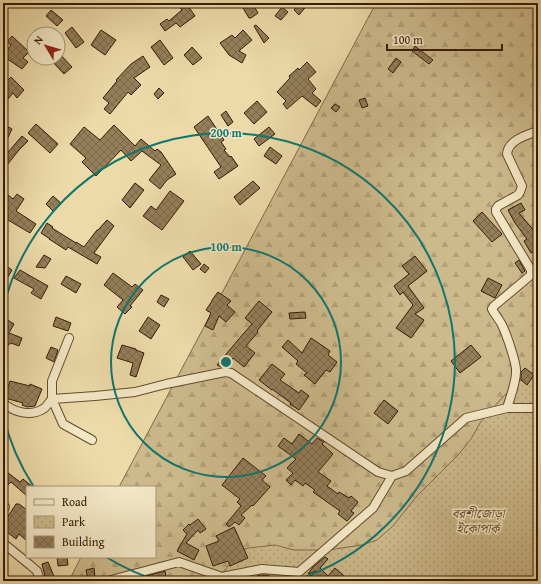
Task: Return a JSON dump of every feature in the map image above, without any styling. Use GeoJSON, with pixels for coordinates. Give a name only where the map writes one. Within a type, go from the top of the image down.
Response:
{"type":"FeatureCollection","features":[{"type":"Feature","properties":{"kind":"street"},"geometry":{"type":"LineString","coordinates":[[507,408],[512,393],[516,372],[514,360],[502,324],[492,309],[531,275],[531,270],[496,212],[496,209],[498,206],[518,194],[522,186],[507,154],[507,149],[512,143],[522,136],[538,131]]}},
{"type":"Feature","properties":{"kind":"street"},"geometry":{"type":"LineString","coordinates":[[69,338],[52,381],[52,399],[63,424],[92,440]]}},
{"type":"Feature","properties":{"kind":"street"},"geometry":{"type":"LineString","coordinates":[[3,403],[9,408],[21,412],[34,413],[44,408],[52,399],[135,392],[225,372],[231,373],[378,472],[392,476],[406,471],[466,418],[507,408],[538,408]]}},
{"type":"Feature","properties":{"kind":"street"},"geometry":{"type":"LineString","coordinates":[[107,581],[179,562],[222,577],[262,569],[299,572],[373,508],[392,476]]}},
{"type":"Feature","properties":{"kind":"street"},"geometry":{"type":"LineString","coordinates":[[3,544],[36,571],[40,581]]}},
{"type":"Feature","properties":{"kind":"green space"},"geometry":{"type":"Polygon","coordinates":[[[376,3],[538,3],[538,581],[69,581],[80,558],[156,558],[156,486],[120,486],[376,3]]]}},
{"type":"Feature","properties":{"kind":"green space","name":"বরশীজোড়া ইকোপার্ক"},"geometry":{"type":"Polygon","coordinates":[[[538,369],[538,581],[213,581],[224,571],[242,549],[275,545],[294,550],[328,550],[362,545],[377,540],[393,526],[416,497],[459,454],[471,439],[480,423],[501,399],[517,383],[538,369]]]}},
{"type":"Feature","properties":{"kind":"building"},"geometry":{"type":"Polygon","coordinates":[[[176,3],[186,3],[195,16],[180,27],[176,23],[165,31],[160,24],[167,19],[169,21],[182,10],[176,3]]]}},
{"type":"Feature","properties":{"kind":"building"},"geometry":{"type":"Polygon","coordinates":[[[251,3],[258,13],[249,18],[243,8],[251,3]]]}},
{"type":"Feature","properties":{"kind":"building"},"geometry":{"type":"Polygon","coordinates":[[[300,3],[309,3],[299,15],[294,10],[300,3]]]}},
{"type":"Feature","properties":{"kind":"building"},"geometry":{"type":"Polygon","coordinates":[[[282,7],[288,12],[281,20],[275,16],[282,7]]]}},
{"type":"Feature","properties":{"kind":"building"},"geometry":{"type":"Polygon","coordinates":[[[51,10],[63,20],[57,26],[46,16],[51,10]]]}},
{"type":"Feature","properties":{"kind":"building"},"geometry":{"type":"Polygon","coordinates":[[[256,25],[269,38],[264,43],[254,26],[256,25]]]}},
{"type":"Feature","properties":{"kind":"building"},"geometry":{"type":"Polygon","coordinates":[[[72,27],[84,42],[76,48],[66,32],[72,27]]]}},
{"type":"Feature","properties":{"kind":"building"},"geometry":{"type":"Polygon","coordinates":[[[101,30],[116,40],[105,55],[91,45],[101,30]]]}},
{"type":"Feature","properties":{"kind":"building"},"geometry":{"type":"Polygon","coordinates":[[[243,30],[252,40],[239,51],[246,55],[242,63],[229,55],[220,43],[232,35],[235,38],[243,30]]]}},
{"type":"Feature","properties":{"kind":"building"},"geometry":{"type":"Polygon","coordinates":[[[12,36],[26,49],[26,55],[23,58],[26,60],[26,64],[22,69],[3,56],[11,45],[7,42],[12,36]]]}},
{"type":"Feature","properties":{"kind":"building"},"geometry":{"type":"Polygon","coordinates":[[[160,40],[173,58],[164,65],[151,47],[160,40]]]}},
{"type":"Feature","properties":{"kind":"building"},"geometry":{"type":"Polygon","coordinates":[[[415,46],[433,60],[429,64],[412,51],[415,46]]]}},
{"type":"Feature","properties":{"kind":"building"},"geometry":{"type":"Polygon","coordinates":[[[192,47],[202,58],[193,65],[184,55],[192,47]]]}},
{"type":"Feature","properties":{"kind":"building"},"geometry":{"type":"Polygon","coordinates":[[[143,56],[150,67],[134,78],[141,85],[131,95],[128,92],[110,114],[104,109],[109,103],[103,98],[117,81],[116,80],[131,64],[143,56]]]}},
{"type":"Feature","properties":{"kind":"building"},"geometry":{"type":"Polygon","coordinates":[[[396,58],[401,62],[393,73],[388,69],[396,58]]]}},
{"type":"Feature","properties":{"kind":"building"},"geometry":{"type":"Polygon","coordinates":[[[66,61],[72,67],[64,74],[56,66],[66,66],[66,61]]]}},
{"type":"Feature","properties":{"kind":"building"},"geometry":{"type":"Polygon","coordinates":[[[307,62],[316,72],[308,79],[316,89],[312,93],[321,101],[316,107],[302,96],[287,109],[283,104],[286,101],[277,92],[290,78],[289,76],[298,68],[299,70],[307,62]]]}},
{"type":"Feature","properties":{"kind":"building"},"geometry":{"type":"Polygon","coordinates":[[[11,77],[24,90],[17,98],[13,93],[3,105],[3,85],[11,77]]]}},
{"type":"Feature","properties":{"kind":"building"},"geometry":{"type":"Polygon","coordinates":[[[159,88],[164,93],[158,99],[154,94],[159,88]]]}},
{"type":"Feature","properties":{"kind":"building"},"geometry":{"type":"Polygon","coordinates":[[[365,98],[368,106],[362,108],[359,100],[365,98]]]}},
{"type":"Feature","properties":{"kind":"building"},"geometry":{"type":"Polygon","coordinates":[[[257,101],[267,112],[254,124],[244,113],[257,101]]]}},
{"type":"Feature","properties":{"kind":"building"},"geometry":{"type":"Polygon","coordinates":[[[335,104],[340,107],[336,112],[331,108],[335,104]]]}},
{"type":"Feature","properties":{"kind":"building"},"geometry":{"type":"Polygon","coordinates":[[[226,111],[233,122],[228,126],[221,115],[226,111]]]}},
{"type":"Feature","properties":{"kind":"building"},"geometry":{"type":"Polygon","coordinates":[[[208,116],[224,140],[221,142],[226,149],[224,150],[230,157],[231,156],[238,166],[219,179],[214,172],[221,167],[194,127],[208,116]]]}},
{"type":"Feature","properties":{"kind":"building"},"geometry":{"type":"Polygon","coordinates":[[[3,124],[12,129],[3,148],[3,124]]]}},
{"type":"Feature","properties":{"kind":"building"},"geometry":{"type":"Polygon","coordinates":[[[36,124],[58,144],[50,153],[28,133],[36,124]]]}},
{"type":"Feature","properties":{"kind":"building"},"geometry":{"type":"Polygon","coordinates":[[[114,125],[135,146],[141,139],[155,151],[157,149],[161,152],[176,174],[167,180],[160,189],[149,180],[161,165],[142,151],[131,161],[121,150],[96,176],[82,162],[86,158],[70,144],[84,127],[100,140],[114,125]]]}},
{"type":"Feature","properties":{"kind":"building"},"geometry":{"type":"Polygon","coordinates":[[[269,127],[275,134],[259,146],[254,139],[269,127]]]}},
{"type":"Feature","properties":{"kind":"building"},"geometry":{"type":"Polygon","coordinates":[[[22,136],[28,141],[3,170],[3,158],[22,136]]]}},
{"type":"Feature","properties":{"kind":"building"},"geometry":{"type":"Polygon","coordinates":[[[270,147],[282,156],[276,164],[264,156],[270,147]]]}},
{"type":"Feature","properties":{"kind":"building"},"geometry":{"type":"Polygon","coordinates":[[[253,181],[260,188],[240,205],[234,197],[253,181]]]}},
{"type":"Feature","properties":{"kind":"building"},"geometry":{"type":"Polygon","coordinates":[[[135,183],[144,190],[130,208],[122,200],[135,183]]]}},
{"type":"Feature","properties":{"kind":"building"},"geometry":{"type":"Polygon","coordinates":[[[3,191],[13,199],[17,194],[24,199],[16,211],[36,224],[30,233],[3,217],[3,191]]]}},
{"type":"Feature","properties":{"kind":"building"},"geometry":{"type":"Polygon","coordinates":[[[170,191],[184,201],[162,230],[143,216],[151,206],[156,210],[170,191]]]}},
{"type":"Feature","properties":{"kind":"building"},"geometry":{"type":"Polygon","coordinates":[[[53,196],[61,203],[53,211],[46,204],[53,196]]]}},
{"type":"Feature","properties":{"kind":"building"},"geometry":{"type":"Polygon","coordinates":[[[521,203],[525,210],[519,213],[536,233],[538,232],[538,248],[531,253],[524,241],[527,239],[515,223],[508,210],[521,203]]]}},
{"type":"Feature","properties":{"kind":"building"},"geometry":{"type":"Polygon","coordinates":[[[482,212],[502,234],[492,242],[473,221],[482,212]]]}},
{"type":"Feature","properties":{"kind":"building"},"geometry":{"type":"Polygon","coordinates":[[[107,220],[114,226],[94,253],[101,257],[97,264],[68,247],[66,250],[41,233],[47,223],[53,227],[52,228],[84,247],[107,220]]]}},
{"type":"Feature","properties":{"kind":"building"},"geometry":{"type":"Polygon","coordinates":[[[190,251],[201,264],[193,270],[183,257],[190,251]]]}},
{"type":"Feature","properties":{"kind":"building"},"geometry":{"type":"Polygon","coordinates":[[[44,255],[51,259],[45,268],[36,267],[44,255]]]}},
{"type":"Feature","properties":{"kind":"building"},"geometry":{"type":"Polygon","coordinates":[[[415,256],[427,271],[408,286],[424,308],[415,314],[424,320],[411,338],[396,328],[413,305],[403,292],[400,295],[394,286],[409,274],[402,266],[415,256]]]}},
{"type":"Feature","properties":{"kind":"building"},"geometry":{"type":"Polygon","coordinates":[[[519,260],[525,271],[522,273],[515,263],[519,260]]]}},
{"type":"Feature","properties":{"kind":"building"},"geometry":{"type":"Polygon","coordinates":[[[204,264],[209,268],[205,273],[200,269],[204,264]]]}},
{"type":"Feature","properties":{"kind":"building"},"geometry":{"type":"Polygon","coordinates":[[[6,266],[12,270],[8,277],[3,274],[3,270],[6,266]]]}},
{"type":"Feature","properties":{"kind":"building"},"geometry":{"type":"Polygon","coordinates":[[[20,270],[48,286],[41,299],[31,293],[34,289],[14,278],[20,270]]]}},
{"type":"Feature","properties":{"kind":"building"},"geometry":{"type":"Polygon","coordinates":[[[113,273],[132,287],[135,284],[143,290],[130,306],[132,307],[125,314],[117,307],[123,300],[104,285],[113,273]]]}},
{"type":"Feature","properties":{"kind":"building"},"geometry":{"type":"Polygon","coordinates":[[[66,276],[81,284],[76,293],[61,284],[66,276]]]}},
{"type":"Feature","properties":{"kind":"building"},"geometry":{"type":"Polygon","coordinates":[[[488,278],[502,285],[495,298],[481,291],[488,278]]]}},
{"type":"Feature","properties":{"kind":"building"},"geometry":{"type":"Polygon","coordinates":[[[218,292],[231,301],[227,305],[235,312],[226,322],[219,316],[213,330],[205,326],[211,313],[206,310],[218,292]]]}},
{"type":"Feature","properties":{"kind":"building"},"geometry":{"type":"Polygon","coordinates":[[[161,295],[169,299],[164,307],[157,302],[161,295]]]}},
{"type":"Feature","properties":{"kind":"building"},"geometry":{"type":"Polygon","coordinates":[[[259,301],[272,312],[246,346],[255,353],[244,367],[233,358],[227,367],[217,365],[252,324],[245,318],[259,301]]]}},
{"type":"Feature","properties":{"kind":"building"},"geometry":{"type":"Polygon","coordinates":[[[305,312],[306,318],[290,319],[289,313],[305,312]]]}},
{"type":"Feature","properties":{"kind":"building"},"geometry":{"type":"Polygon","coordinates":[[[56,317],[71,323],[68,331],[53,326],[56,317]]]}},
{"type":"Feature","properties":{"kind":"building"},"geometry":{"type":"Polygon","coordinates":[[[148,317],[160,325],[151,339],[139,331],[148,317]]]}},
{"type":"Feature","properties":{"kind":"building"},"geometry":{"type":"Polygon","coordinates":[[[6,319],[14,324],[9,333],[22,338],[19,346],[11,343],[3,349],[3,325],[6,319]]]}},
{"type":"Feature","properties":{"kind":"building"},"geometry":{"type":"Polygon","coordinates":[[[311,338],[330,351],[328,355],[337,362],[330,372],[326,370],[315,384],[304,375],[307,373],[296,364],[298,361],[282,347],[288,340],[302,353],[311,338]]]}},
{"type":"Feature","properties":{"kind":"building"},"geometry":{"type":"Polygon","coordinates":[[[122,345],[144,353],[136,377],[130,375],[133,363],[117,358],[122,345]]]}},
{"type":"Feature","properties":{"kind":"building"},"geometry":{"type":"Polygon","coordinates":[[[471,345],[481,357],[460,373],[451,361],[471,345]]]}},
{"type":"Feature","properties":{"kind":"building"},"geometry":{"type":"Polygon","coordinates":[[[51,347],[58,350],[54,362],[46,358],[51,347]]]}},
{"type":"Feature","properties":{"kind":"building"},"geometry":{"type":"Polygon","coordinates":[[[272,364],[285,374],[280,380],[299,393],[301,390],[309,396],[299,410],[259,380],[272,364]]]}},
{"type":"Feature","properties":{"kind":"building"},"geometry":{"type":"Polygon","coordinates":[[[525,368],[534,375],[527,385],[521,380],[521,372],[525,368]]]}},
{"type":"Feature","properties":{"kind":"building"},"geometry":{"type":"Polygon","coordinates":[[[10,381],[30,386],[30,384],[42,389],[35,406],[27,407],[22,405],[23,403],[5,398],[10,381]]]}},
{"type":"Feature","properties":{"kind":"building"},"geometry":{"type":"Polygon","coordinates":[[[384,400],[398,411],[388,424],[374,413],[384,400]]]}},
{"type":"Feature","properties":{"kind":"building"},"geometry":{"type":"Polygon","coordinates":[[[299,434],[312,444],[317,438],[324,442],[322,444],[333,454],[318,472],[331,481],[327,486],[338,494],[339,492],[349,498],[351,496],[358,502],[351,511],[354,513],[347,521],[338,514],[340,511],[313,492],[315,490],[305,483],[303,486],[295,480],[291,485],[286,480],[293,473],[287,468],[296,459],[278,446],[284,438],[292,444],[299,434]]]}},
{"type":"Feature","properties":{"kind":"building"},"geometry":{"type":"Polygon","coordinates":[[[243,458],[266,476],[262,480],[270,487],[253,506],[252,505],[241,515],[245,518],[239,525],[235,522],[229,527],[226,524],[241,506],[237,502],[240,499],[222,485],[243,458]]]}},
{"type":"Feature","properties":{"kind":"building"},"geometry":{"type":"Polygon","coordinates":[[[3,469],[20,482],[23,479],[32,486],[26,486],[26,495],[11,482],[8,485],[3,481],[3,469]]]}},
{"type":"Feature","properties":{"kind":"building"},"geometry":{"type":"Polygon","coordinates":[[[16,504],[19,504],[26,509],[26,540],[19,534],[16,539],[3,529],[3,524],[16,504]]]}},
{"type":"Feature","properties":{"kind":"building"},"geometry":{"type":"Polygon","coordinates":[[[198,519],[206,529],[200,533],[198,530],[186,543],[199,550],[194,560],[177,551],[187,534],[183,530],[189,524],[190,525],[198,519]]]}},
{"type":"Feature","properties":{"kind":"building"},"geometry":{"type":"Polygon","coordinates":[[[234,527],[248,558],[230,566],[228,561],[213,566],[206,546],[219,541],[216,536],[234,527]]]}},
{"type":"Feature","properties":{"kind":"building"},"geometry":{"type":"Polygon","coordinates":[[[325,557],[328,559],[320,568],[328,576],[335,568],[350,581],[306,581],[316,571],[308,574],[313,567],[325,557]]]}},
{"type":"Feature","properties":{"kind":"building"},"geometry":{"type":"Polygon","coordinates":[[[57,558],[67,558],[68,565],[58,566],[57,558]]]}},
{"type":"Feature","properties":{"kind":"building"},"geometry":{"type":"Polygon","coordinates":[[[48,562],[56,581],[46,581],[42,564],[48,562]]]}},
{"type":"Feature","properties":{"kind":"building"},"geometry":{"type":"Polygon","coordinates":[[[94,568],[95,578],[88,580],[86,570],[94,568]]]}},
{"type":"Feature","properties":{"kind":"building"},"geometry":{"type":"Polygon","coordinates":[[[165,571],[167,581],[147,581],[146,576],[165,571]]]}},
{"type":"Feature","properties":{"kind":"building"},"geometry":{"type":"Polygon","coordinates":[[[269,575],[270,581],[258,581],[257,576],[269,575]]]}}]}
